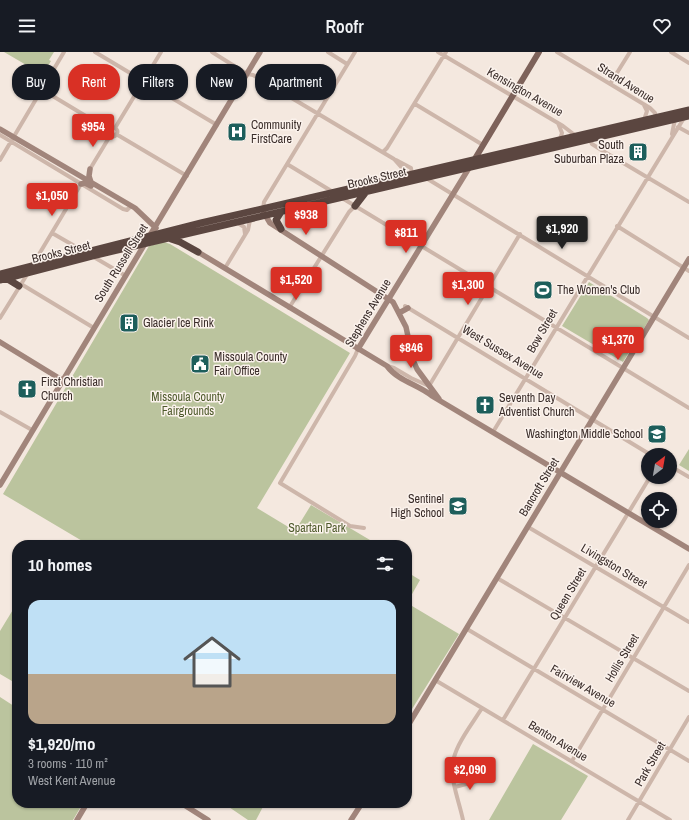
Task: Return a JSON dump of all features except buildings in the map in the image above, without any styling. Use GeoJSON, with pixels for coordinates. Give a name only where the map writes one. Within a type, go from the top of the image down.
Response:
{"type":"FeatureCollection","features":[{"type":"Feature","properties":{"kind":"highway","name":"Brooks Street"},"geometry":{"type":"LineString","coordinates":[[588,135],[605,135],[688,112]]}},
{"type":"Feature","properties":{"kind":"highway","name":"Brooks Street"},"geometry":{"type":"LineString","coordinates":[[2,275],[33,265],[151,236],[190,236],[251,219],[264,212],[281,212],[341,197],[365,193],[469,168],[644,120],[656,120]]}},
{"type":"Feature","properties":{"kind":"highway","name":"Brooks Street"},"geometry":{"type":"LineString","coordinates":[[2,275],[29,272],[147,243],[166,235],[264,212],[334,193],[560,139],[577,138]]}},
{"type":"Feature","properties":{"kind":"highway"},"geometry":{"type":"LineString","coordinates":[[404,183],[412,175]]}},
{"type":"Feature","properties":{"kind":"highway"},"geometry":{"type":"LineString","coordinates":[[355,206],[365,193]]}},
{"type":"Feature","properties":{"kind":"highway"},"geometry":{"type":"LineString","coordinates":[[281,212],[276,220],[281,229]]}},
{"type":"Feature","properties":{"kind":"highway"},"geometry":{"type":"LineString","coordinates":[[156,228],[198,252]]}},
{"type":"Feature","properties":{"kind":"highway"},"geometry":{"type":"LineString","coordinates":[[190,236],[189,244],[198,252]]}},
{"type":"Feature","properties":{"kind":"highway"},"geometry":{"type":"LineString","coordinates":[[2,275],[20,285]]}},
{"type":"Feature","properties":{"kind":"main road","name":"Stephens Avenue"},"geometry":{"type":"LineString","coordinates":[[469,168],[539,52]]}},
{"type":"Feature","properties":{"kind":"street"},"geometry":{"type":"LineString","coordinates":[[57,64],[64,52]]}},
{"type":"Feature","properties":{"kind":"street"},"geometry":{"type":"LineString","coordinates":[[95,52],[128,72]]}},
{"type":"Feature","properties":{"kind":"street"},"geometry":{"type":"LineString","coordinates":[[154,64],[161,52]]}},
{"type":"Feature","properties":{"kind":"street"},"geometry":{"type":"LineString","coordinates":[[212,52],[231,64]]}},
{"type":"Feature","properties":{"kind":"street","name":"South Russell Street"},"geometry":{"type":"LineString","coordinates":[[247,74],[260,52]]}},
{"type":"Feature","properties":{"kind":"street"},"geometry":{"type":"LineString","coordinates":[[328,52],[347,64]]}},
{"type":"Feature","properties":{"kind":"street"},"geometry":{"type":"LineString","coordinates":[[354,52],[263,203],[264,212],[268,221],[390,299],[408,332],[415,364],[440,400]]}},
{"type":"Feature","properties":{"kind":"street","name":"Kensington Avenue"},"geometry":{"type":"LineString","coordinates":[[438,52],[445,54],[558,123],[577,138]]}},
{"type":"Feature","properties":{"kind":"street","name":"Strand Avenue"},"geometry":{"type":"LineString","coordinates":[[557,52],[653,110],[656,120]]}},
{"type":"Feature","properties":{"kind":"street"},"geometry":{"type":"LineString","coordinates":[[610,84],[630,52]]}},
{"type":"Feature","properties":{"kind":"street"},"geometry":{"type":"LineString","coordinates":[[671,52],[689,63]]}},
{"type":"Feature","properties":{"kind":"street"},"geometry":{"type":"LineString","coordinates":[[383,152],[415,104],[445,54]]}},
{"type":"Feature","properties":{"kind":"street"},"geometry":{"type":"LineString","coordinates":[[247,74],[253,75],[411,168],[412,175]]}},
{"type":"Feature","properties":{"kind":"street"},"geometry":{"type":"LineString","coordinates":[[0,160],[35,100]]}},
{"type":"Feature","properties":{"kind":"street"},"geometry":{"type":"LineString","coordinates":[[59,100],[109,130],[110,136]]}},
{"type":"Feature","properties":{"kind":"street"},"geometry":{"type":"LineString","coordinates":[[116,134],[115,128],[132,100]]}},
{"type":"Feature","properties":{"kind":"street"},"geometry":{"type":"LineString","coordinates":[[176,100],[217,125]]}},
{"type":"Feature","properties":{"kind":"street","name":"South Russell Street"},"geometry":{"type":"LineString","coordinates":[[0,485],[232,100]]}},
{"type":"Feature","properties":{"kind":"street"},"geometry":{"type":"LineString","coordinates":[[415,104],[483,145]]}},
{"type":"Feature","properties":{"kind":"street"},"geometry":{"type":"LineString","coordinates":[[644,105],[647,111],[644,120]]}},
{"type":"Feature","properties":{"kind":"street","name":"Bow Street"},"geometry":{"type":"LineString","coordinates":[[493,432],[617,226],[688,112]]}},
{"type":"Feature","properties":{"kind":"street","name":"Bow Street"},"geometry":{"type":"LineString","coordinates":[[672,138],[674,116]]}},
{"type":"Feature","properties":{"kind":"street"},"geometry":{"type":"LineString","coordinates":[[558,123],[562,129],[560,139]]}},
{"type":"Feature","properties":{"kind":"street"},"geometry":{"type":"LineString","coordinates":[[678,127],[689,133]]}},
{"type":"Feature","properties":{"kind":"street"},"geometry":{"type":"LineString","coordinates":[[109,130],[115,128]]}},
{"type":"Feature","properties":{"kind":"street"},"geometry":{"type":"LineString","coordinates":[[0,129],[12,140],[124,209],[127,210],[130,206]]}},
{"type":"Feature","properties":{"kind":"street"},"geometry":{"type":"LineString","coordinates":[[79,175],[84,174],[90,169],[110,136],[116,134],[187,176]]}},
{"type":"Feature","properties":{"kind":"street"},"geometry":{"type":"LineString","coordinates":[[0,135],[79,175],[138,211],[156,228]]}},
{"type":"Feature","properties":{"kind":"street"},"geometry":{"type":"LineString","coordinates":[[588,135],[592,144],[603,152],[689,202]]}},
{"type":"Feature","properties":{"kind":"street"},"geometry":{"type":"LineString","coordinates":[[603,152],[601,142],[605,135]]}},
{"type":"Feature","properties":{"kind":"street"},"geometry":{"type":"LineString","coordinates":[[394,159],[401,167],[402,171],[400,177],[394,179]]}},
{"type":"Feature","properties":{"kind":"street"},"geometry":{"type":"LineString","coordinates":[[287,164],[689,408]]}},
{"type":"Feature","properties":{"kind":"street","name":"Stephens Avenue"},"geometry":{"type":"LineString","coordinates":[[364,528],[350,526],[280,483],[356,356],[358,349],[469,168]]}},
{"type":"Feature","properties":{"kind":"street"},"geometry":{"type":"LineString","coordinates":[[90,169],[89,176],[92,183]]}},
{"type":"Feature","properties":{"kind":"street"},"geometry":{"type":"LineString","coordinates":[[426,178],[588,275],[689,338]]}},
{"type":"Feature","properties":{"kind":"street"},"geometry":{"type":"LineString","coordinates":[[82,184],[85,183],[101,192],[110,194]]}},
{"type":"Feature","properties":{"kind":"street"},"geometry":{"type":"LineString","coordinates":[[0,318],[82,184]]}},
{"type":"Feature","properties":{"kind":"street"},"geometry":{"type":"LineString","coordinates":[[290,308],[355,206]]}},
{"type":"Feature","properties":{"kind":"street"},"geometry":{"type":"LineString","coordinates":[[224,268],[249,230],[248,222],[251,219]]}},
{"type":"Feature","properties":{"kind":"street"},"geometry":{"type":"LineString","coordinates":[[235,223],[244,227],[245,235]]}},
{"type":"Feature","properties":{"kind":"street"},"geometry":{"type":"LineString","coordinates":[[617,226],[687,269]]}},
{"type":"Feature","properties":{"kind":"street"},"geometry":{"type":"LineString","coordinates":[[52,233],[85,252]]}},
{"type":"Feature","properties":{"kind":"street"},"geometry":{"type":"LineString","coordinates":[[429,386],[520,234]]}},
{"type":"Feature","properties":{"kind":"street"},"geometry":{"type":"LineString","coordinates":[[198,252],[387,366],[394,368],[429,386]]}},
{"type":"Feature","properties":{"kind":"street"},"geometry":{"type":"LineString","coordinates":[[92,256],[126,276]]}},
{"type":"Feature","properties":{"kind":"street","name":"Bancroft Street"},"geometry":{"type":"LineString","coordinates":[[412,719],[654,316],[687,269],[689,259]]}},
{"type":"Feature","properties":{"kind":"street"},"geometry":{"type":"LineString","coordinates":[[20,285],[94,328]]}},
{"type":"Feature","properties":{"kind":"street"},"geometry":{"type":"LineString","coordinates":[[399,313],[406,307]]}},
{"type":"Feature","properties":{"kind":"street","name":"West Sussex Avenue"},"geometry":{"type":"LineString","coordinates":[[406,307],[526,378],[641,449]]}},
{"type":"Feature","properties":{"kind":"street"},"geometry":{"type":"LineString","coordinates":[[0,342],[62,380]]}},
{"type":"Feature","properties":{"kind":"street"},"geometry":{"type":"LineString","coordinates":[[387,366],[411,384],[425,389],[440,400],[689,549]]}},
{"type":"Feature","properties":{"kind":"street"},"geometry":{"type":"LineString","coordinates":[[0,412],[32,430]]}},
{"type":"Feature","properties":{"kind":"street"},"geometry":{"type":"LineString","coordinates":[[677,470],[689,477]]}},
{"type":"Feature","properties":{"kind":"street","name":"Queen Street"},"geometry":{"type":"LineString","coordinates":[[503,720],[646,484]]}},
{"type":"Feature","properties":{"kind":"street","name":"Livingston Street"},"geometry":{"type":"LineString","coordinates":[[528,526],[663,608],[689,622]]}},
{"type":"Feature","properties":{"kind":"street","name":"Hollis Street"},"geometry":{"type":"LineString","coordinates":[[572,761],[689,565]]}},
{"type":"Feature","properties":{"kind":"street"},"geometry":{"type":"LineString","coordinates":[[497,578],[689,691]]}},
{"type":"Feature","properties":{"kind":"street","name":"Fairview Avenue"},"geometry":{"type":"LineString","coordinates":[[467,629],[689,761]]}},
{"type":"Feature","properties":{"kind":"street","name":"Benton Avenue"},"geometry":{"type":"LineString","coordinates":[[435,680],[670,820]]}},
{"type":"Feature","properties":{"kind":"street"},"geometry":{"type":"LineString","coordinates":[[463,820],[452,772],[456,752],[482,708]]}},
{"type":"Feature","properties":{"kind":"street","name":"Park Street"},"geometry":{"type":"LineString","coordinates":[[628,820],[689,718]]}},
{"type":"Feature","properties":{"kind":"street"},"geometry":{"type":"LineString","coordinates":[[455,787],[481,780]]}},
{"type":"Feature","properties":{"kind":"street"},"geometry":{"type":"LineString","coordinates":[[77,820],[84,808]]}},
{"type":"Feature","properties":{"kind":"street"},"geometry":{"type":"LineString","coordinates":[[189,808],[208,820]]}},
{"type":"Feature","properties":{"kind":"street"},"geometry":{"type":"LineString","coordinates":[[352,820],[359,808]]}},
{"type":"Feature","properties":{"kind":"green space"},"geometry":{"type":"Polygon","coordinates":[[[4,52],[54,52],[49,60],[51,61],[49,64],[25,64],[4,52]]]}},
{"type":"Feature","properties":{"kind":"green space","name":"Missoula County Fairgrounds"},"geometry":{"type":"Polygon","coordinates":[[[164,242],[170,244],[350,353],[257,508],[295,531],[311,505],[370,540],[81,540],[3,494],[149,246],[164,242]]]}},
{"type":"Feature","properties":{"kind":"green space"},"geometry":{"type":"Polygon","coordinates":[[[589,282],[649,320],[623,362],[562,326],[589,282]]]}},
{"type":"Feature","properties":{"kind":"green space"},"geometry":{"type":"Polygon","coordinates":[[[689,449],[689,471],[679,465],[689,449]]]}},
{"type":"Feature","properties":{"kind":"green space"},"geometry":{"type":"Polygon","coordinates":[[[412,575],[420,580],[412,594],[412,575]]]}},
{"type":"Feature","properties":{"kind":"green space"},"geometry":{"type":"Polygon","coordinates":[[[412,606],[459,634],[412,709],[412,606]]]}},
{"type":"Feature","properties":{"kind":"green space"},"geometry":{"type":"Polygon","coordinates":[[[12,611],[12,681],[0,674],[0,631],[12,611]]]}},
{"type":"Feature","properties":{"kind":"green space"},"geometry":{"type":"Polygon","coordinates":[[[0,697],[12,705],[12,808],[80,808],[73,820],[0,820],[0,697]]]}},
{"type":"Feature","properties":{"kind":"green space"},"geometry":{"type":"Polygon","coordinates":[[[533,744],[588,776],[561,820],[489,820],[533,744]]]}},
{"type":"Feature","properties":{"kind":"green space"},"geometry":{"type":"Polygon","coordinates":[[[230,808],[262,808],[256,820],[248,820],[230,808]]]}},
{"type":"Feature","properties":{"kind":"place","name":"Community FirstCare"},"geometry":{"type":"Point","coordinates":[237,132]}},
{"type":"Feature","properties":{"kind":"place","name":"South Suburban Plaza"},"geometry":{"type":"Point","coordinates":[638,152]}},
{"type":"Feature","properties":{"kind":"place","name":"The Women's Club"},"geometry":{"type":"Point","coordinates":[543,290]}},
{"type":"Feature","properties":{"kind":"place","name":"Glacier Ice Rink"},"geometry":{"type":"Point","coordinates":[129,323]}},
{"type":"Feature","properties":{"kind":"place","name":"Missoula County Fair Office"},"geometry":{"type":"Point","coordinates":[200,364]}},
{"type":"Feature","properties":{"kind":"place","name":"First Christian Church"},"geometry":{"type":"Point","coordinates":[27,389]}},
{"type":"Feature","properties":{"kind":"place","name":"Seventh Day Adventist Church"},"geometry":{"type":"Point","coordinates":[485,405]}},
{"type":"Feature","properties":{"kind":"place","name":"Washington Middle School"},"geometry":{"type":"Point","coordinates":[657,434]}},
{"type":"Feature","properties":{"kind":"place","name":"Sentinel High School"},"geometry":{"type":"Point","coordinates":[458,506]}},
{"type":"Feature","properties":{"kind":"park label","name":"Spartan Park"},"geometry":{"type":"Point","coordinates":[317,528]}}]}
